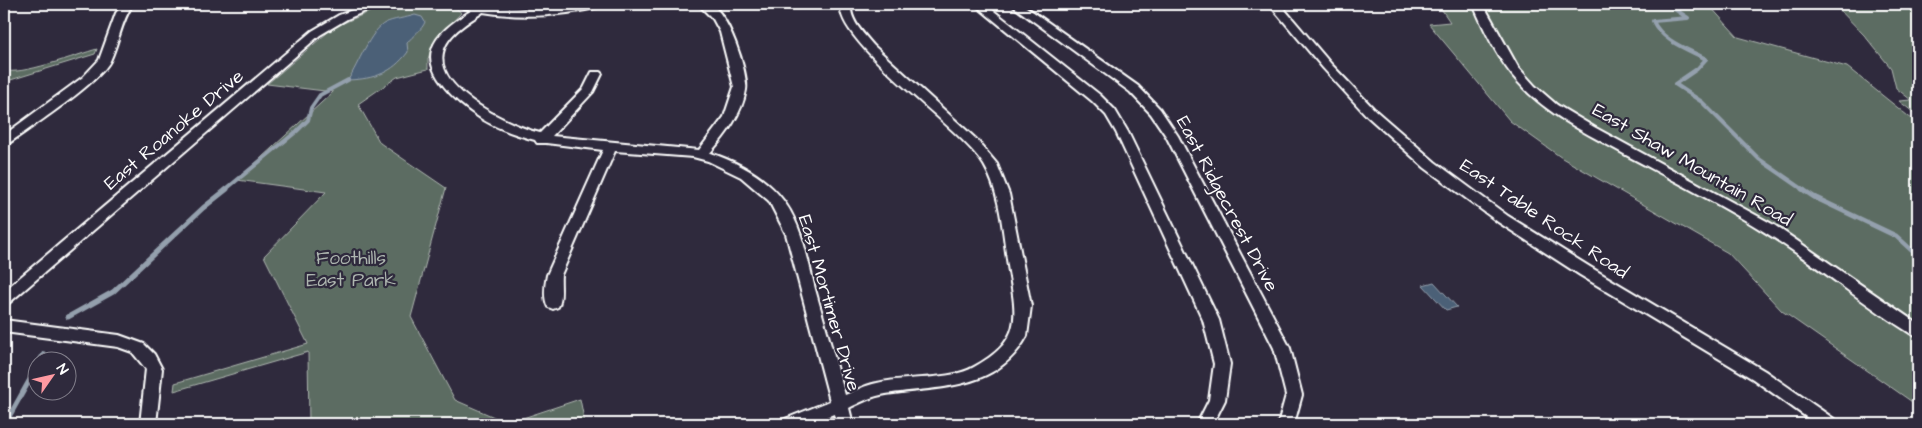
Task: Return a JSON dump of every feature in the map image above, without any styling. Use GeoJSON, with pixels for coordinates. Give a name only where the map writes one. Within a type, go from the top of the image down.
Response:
{"type":"FeatureCollection","features":[{"type":"Feature","properties":{"kind":"street"},"geometry":{"type":"LineString","coordinates":[[4,141],[87,79],[104,61],[121,13],[128,4]]}},
{"type":"Feature","properties":{"kind":"street","name":"East Roanoke Drive"},"geometry":{"type":"LineString","coordinates":[[4,299],[316,33],[343,16],[378,4]]}},
{"type":"Feature","properties":{"kind":"street"},"geometry":{"type":"LineString","coordinates":[[461,4],[480,10],[544,13],[599,4]]}},
{"type":"Feature","properties":{"kind":"street"},"geometry":{"type":"LineString","coordinates":[[702,155],[716,140],[730,115],[740,88],[731,42],[721,22],[703,4]]}},
{"type":"Feature","properties":{"kind":"street"},"geometry":{"type":"LineString","coordinates":[[791,424],[877,389],[961,379],[979,372],[1004,354],[1019,336],[1023,306],[1002,194],[990,164],[972,142],[870,48],[854,29],[845,10],[846,4]]}},
{"type":"Feature","properties":{"kind":"street"},"geometry":{"type":"LineString","coordinates":[[979,4],[1096,98],[1122,132],[1212,320],[1222,364],[1216,400],[1205,424]]}},
{"type":"Feature","properties":{"kind":"street","name":"East Ridgecrest Drive"},"geometry":{"type":"LineString","coordinates":[[1015,4],[1134,89],[1156,112],[1172,136],[1282,348],[1294,395],[1286,424]]}},
{"type":"Feature","properties":{"kind":"street","name":"East Table Rock Road"},"geometry":{"type":"LineString","coordinates":[[1274,4],[1327,66],[1371,113],[1430,165],[1503,219],[1585,271],[1759,375],[1828,424]]}},
{"type":"Feature","properties":{"kind":"street","name":"East Shaw Mountain Road"},"geometry":{"type":"LineString","coordinates":[[1478,4],[1492,28],[1499,48],[1514,72],[1533,91],[1557,110],[1589,130],[1770,229],[1818,262],[1866,299],[1918,330]]}},
{"type":"Feature","properties":{"kind":"street","name":"East Mortimer Drive"},"geometry":{"type":"LineString","coordinates":[[480,10],[445,37],[436,50],[437,65],[444,80],[460,97],[480,113],[500,125],[541,140],[610,148],[702,155],[729,166],[758,182],[779,205],[793,234],[845,424]]}},
{"type":"Feature","properties":{"kind":"street"},"geometry":{"type":"LineString","coordinates":[[541,140],[590,89],[596,74]]}},
{"type":"Feature","properties":{"kind":"street"},"geometry":{"type":"LineString","coordinates":[[553,303],[552,286],[554,275],[610,148]]}},
{"type":"Feature","properties":{"kind":"street"},"geometry":{"type":"LineString","coordinates":[[4,326],[119,341],[138,348],[148,358],[154,369],[148,424]]}},
{"type":"Feature","properties":{"kind":"green space","name":"Foothills East Park"},"geometry":{"type":"Polygon","coordinates":[[[388,4],[439,4],[449,6],[461,13],[433,43],[428,59],[428,69],[397,77],[358,104],[380,143],[446,188],[411,317],[455,400],[508,423],[580,399],[585,424],[309,424],[308,352],[174,391],[175,383],[308,344],[264,256],[326,192],[237,180],[333,92],[267,84],[334,27],[388,4]]]}},
{"type":"Feature","properties":{"kind":"green space"},"geometry":{"type":"Polygon","coordinates":[[[1438,4],[1708,4],[1738,37],[1847,67],[1918,124],[1918,406],[1782,311],[1728,253],[1562,158],[1510,121],[1429,24],[1450,22],[1438,4]]]}},
{"type":"Feature","properties":{"kind":"green space"},"geometry":{"type":"Polygon","coordinates":[[[1834,4],[1918,4],[1918,116],[1899,101],[1911,100],[1896,88],[1891,68],[1864,35],[1834,4]]]}},
{"type":"Feature","properties":{"kind":"green space"},"geometry":{"type":"Polygon","coordinates":[[[97,49],[95,54],[4,82],[4,70],[35,68],[97,49]]]}},
{"type":"Feature","properties":{"kind":"water"},"geometry":{"type":"Polygon","coordinates":[[[415,15],[422,17],[425,22],[422,28],[407,43],[408,52],[396,65],[382,74],[348,80],[369,41],[380,27],[385,23],[415,15]]]}},
{"type":"Feature","properties":{"kind":"water"},"geometry":{"type":"Polygon","coordinates":[[[1434,282],[1457,307],[1446,310],[1423,285],[1434,282]]]}},
{"type":"Feature","properties":{"kind":"waterway"},"geometry":{"type":"LineString","coordinates":[[1667,4],[1688,18],[1653,21],[1657,28],[1676,44],[1706,59],[1697,69],[1675,84],[1702,102],[1759,159],[1804,190]]}},
{"type":"Feature","properties":{"kind":"waterway"},"geometry":{"type":"LineString","coordinates":[[225,190],[297,131],[308,120],[311,108],[320,95],[348,80]]}},
{"type":"Feature","properties":{"kind":"waterway"},"geometry":{"type":"LineString","coordinates":[[68,317],[113,292],[203,208],[227,189]]}},
{"type":"Feature","properties":{"kind":"waterway"},"geometry":{"type":"LineString","coordinates":[[1802,189],[1814,197],[1896,236],[1918,256]]}},
{"type":"Feature","properties":{"kind":"waterway"},"geometry":{"type":"LineString","coordinates":[[5,424],[28,383]]}}]}
